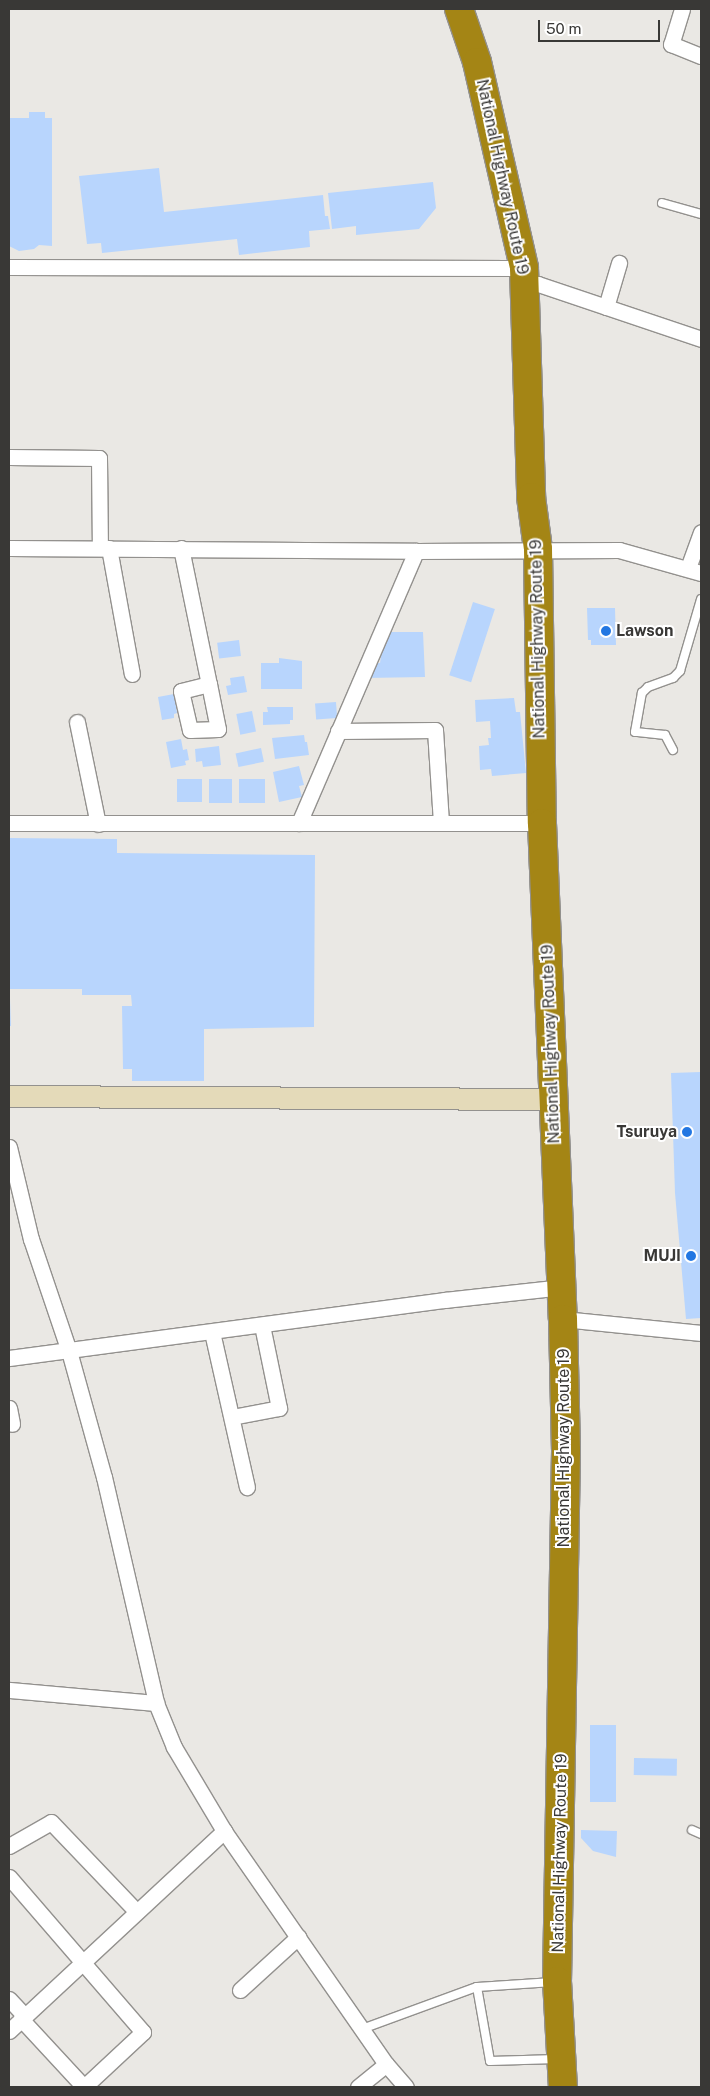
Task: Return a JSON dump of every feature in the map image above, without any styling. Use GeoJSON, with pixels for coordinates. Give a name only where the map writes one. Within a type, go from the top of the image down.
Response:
{"type":"FeatureCollection","features":[{"type":"Feature","properties":{"kind":"highway","name":"National Highway Route 19"},"geometry":{"type":"LineString","coordinates":[[459,9],[477,62],[525,276],[531,497],[538,549],[542,823],[562,1287],[566,1460],[557,1981],[563,2087]]}},
{"type":"Feature","properties":{"kind":"street"},"geometry":{"type":"LineString","coordinates":[[682,9],[671,44],[701,56]]}},
{"type":"Feature","properties":{"kind":"street"},"geometry":{"type":"LineString","coordinates":[[606,308],[620,263]]}},
{"type":"Feature","properties":{"kind":"street"},"geometry":{"type":"LineString","coordinates":[[9,267],[525,276],[538,284],[701,340]]}},
{"type":"Feature","properties":{"kind":"street"},"geometry":{"type":"LineString","coordinates":[[9,456],[99,458],[105,548],[132,674]]}},
{"type":"Feature","properties":{"kind":"street"},"geometry":{"type":"LineString","coordinates":[[9,548],[416,551],[619,550],[695,571],[701,532]]}},
{"type":"Feature","properties":{"kind":"street"},"geometry":{"type":"LineString","coordinates":[[181,548],[209,684]]}},
{"type":"Feature","properties":{"kind":"street"},"geometry":{"type":"LineString","coordinates":[[299,823],[416,551]]}},
{"type":"Feature","properties":{"kind":"street"},"geometry":{"type":"LineString","coordinates":[[77,722],[98,824]]}},
{"type":"Feature","properties":{"kind":"street"},"geometry":{"type":"LineString","coordinates":[[338,731],[435,730],[441,823]]}},
{"type":"Feature","properties":{"kind":"street"},"geometry":{"type":"LineString","coordinates":[[9,823],[542,823]]}},
{"type":"Feature","properties":{"kind":"street"},"geometry":{"type":"LineString","coordinates":[[9,1096],[553,1099]]}},
{"type":"Feature","properties":{"kind":"street"},"geometry":{"type":"LineString","coordinates":[[9,1147],[31,1239],[69,1351],[104,1477],[156,1703],[174,1747],[224,1831],[386,2064],[406,2087]]}},
{"type":"Feature","properties":{"kind":"street"},"geometry":{"type":"LineString","coordinates":[[9,1358],[445,1300],[562,1287]]}},
{"type":"Feature","properties":{"kind":"street"},"geometry":{"type":"LineString","coordinates":[[563,1319],[701,1333]]}},
{"type":"Feature","properties":{"kind":"street"},"geometry":{"type":"LineString","coordinates":[[232,1417],[279,1408],[262,1325]]}},
{"type":"Feature","properties":{"kind":"street"},"geometry":{"type":"LineString","coordinates":[[212,1332],[247,1487]]}},
{"type":"Feature","properties":{"kind":"street"},"geometry":{"type":"LineString","coordinates":[[9,1408],[12,1424]]}},
{"type":"Feature","properties":{"kind":"street"},"geometry":{"type":"LineString","coordinates":[[9,1690],[156,1703]]}},
{"type":"Feature","properties":{"kind":"street"},"geometry":{"type":"LineString","coordinates":[[9,1846],[51,1822],[137,1912]]}},
{"type":"Feature","properties":{"kind":"street"},"geometry":{"type":"LineString","coordinates":[[9,2031],[224,1831]]}},
{"type":"Feature","properties":{"kind":"street"},"geometry":{"type":"LineString","coordinates":[[9,1877],[143,2032],[84,2087],[23,2018],[9,1999]]}},
{"type":"Feature","properties":{"kind":"street"},"geometry":{"type":"LineString","coordinates":[[240,1990],[298,1937]]}},
{"type":"Feature","properties":{"kind":"street"},"geometry":{"type":"LineString","coordinates":[[358,2087],[386,2064]]}},
{"type":"Feature","properties":{"kind":"lane"},"geometry":{"type":"LineString","coordinates":[[662,204],[701,214]]}},
{"type":"Feature","properties":{"kind":"lane"},"geometry":{"type":"LineString","coordinates":[[673,750],[665,735],[635,732],[642,693],[648,687],[673,678],[680,671],[701,600]]}},
{"type":"Feature","properties":{"kind":"lane"},"geometry":{"type":"LineString","coordinates":[[692,1830],[701,1834]]}},
{"type":"Feature","properties":{"kind":"lane"},"geometry":{"type":"LineString","coordinates":[[362,2030],[477,1988],[557,1981]]}},
{"type":"Feature","properties":{"kind":"lane"},"geometry":{"type":"LineString","coordinates":[[477,1988],[490,2061],[560,2058]]}},
{"type":"Feature","properties":{"kind":"building"},"geometry":{"type":"Polygon","coordinates":[[[29,112],[45,112],[45,118],[52,118],[52,246],[39,245],[34,249],[19,251],[9,246],[9,118],[29,118],[29,112]]]}},
{"type":"Feature","properties":{"kind":"building"},"geometry":{"type":"Polygon","coordinates":[[[159,168],[164,212],[323,195],[325,216],[328,216],[330,229],[309,231],[310,247],[239,255],[237,239],[102,253],[101,243],[87,244],[79,176],[159,168]]]}},
{"type":"Feature","properties":{"kind":"building"},"geometry":{"type":"Polygon","coordinates":[[[433,182],[436,208],[419,229],[356,235],[356,226],[332,229],[328,193],[433,182]]]}},
{"type":"Feature","properties":{"kind":"building"},"geometry":{"type":"Polygon","coordinates":[[[473,602],[495,609],[471,682],[449,675],[473,602]]]}},
{"type":"Feature","properties":{"kind":"building"},"geometry":{"type":"Polygon","coordinates":[[[587,608],[615,608],[616,645],[591,645],[591,640],[588,640],[587,608]]]}},
{"type":"Feature","properties":{"kind":"building"},"geometry":{"type":"Polygon","coordinates":[[[387,632],[423,632],[425,677],[365,678],[371,663],[380,663],[383,642],[387,632]]]}},
{"type":"Feature","properties":{"kind":"building"},"geometry":{"type":"Polygon","coordinates":[[[239,640],[241,656],[219,659],[217,643],[239,640]]]}},
{"type":"Feature","properties":{"kind":"building"},"geometry":{"type":"Polygon","coordinates":[[[279,658],[302,661],[302,689],[261,689],[261,663],[279,663],[279,658]]]}},
{"type":"Feature","properties":{"kind":"building"},"geometry":{"type":"Polygon","coordinates":[[[244,676],[247,692],[228,695],[226,686],[231,685],[230,678],[244,676]]]}},
{"type":"Feature","properties":{"kind":"building"},"geometry":{"type":"Polygon","coordinates":[[[174,694],[177,713],[174,714],[174,718],[162,720],[158,697],[174,694]]]}},
{"type":"Feature","properties":{"kind":"building"},"geometry":{"type":"Polygon","coordinates":[[[514,698],[516,712],[520,712],[526,773],[492,776],[491,769],[480,770],[479,746],[489,745],[488,738],[491,738],[490,721],[476,722],[475,700],[514,698]]]}},
{"type":"Feature","properties":{"kind":"building"},"geometry":{"type":"Polygon","coordinates":[[[336,702],[337,718],[316,719],[315,703],[336,702]]]}},
{"type":"Feature","properties":{"kind":"building"},"geometry":{"type":"Polygon","coordinates":[[[267,707],[293,707],[293,720],[290,720],[290,724],[263,725],[263,712],[268,712],[267,707]]]}},
{"type":"Feature","properties":{"kind":"building"},"geometry":{"type":"Polygon","coordinates":[[[252,711],[256,732],[240,735],[236,714],[252,711]]]}},
{"type":"Feature","properties":{"kind":"building"},"geometry":{"type":"Polygon","coordinates":[[[304,735],[309,755],[275,759],[272,738],[304,735]]]}},
{"type":"Feature","properties":{"kind":"building"},"geometry":{"type":"Polygon","coordinates":[[[181,739],[183,750],[187,749],[189,760],[185,761],[186,765],[171,768],[166,742],[181,739]]]}},
{"type":"Feature","properties":{"kind":"building"},"geometry":{"type":"Polygon","coordinates":[[[219,746],[221,765],[203,767],[202,761],[196,762],[195,749],[219,746]]]}},
{"type":"Feature","properties":{"kind":"building"},"geometry":{"type":"Polygon","coordinates":[[[261,748],[264,762],[238,767],[236,753],[261,748]]]}},
{"type":"Feature","properties":{"kind":"building"},"geometry":{"type":"Polygon","coordinates":[[[299,766],[304,785],[299,786],[302,797],[279,802],[273,772],[299,766]]]}},
{"type":"Feature","properties":{"kind":"building"},"geometry":{"type":"Polygon","coordinates":[[[177,779],[202,779],[202,802],[177,802],[177,779]]]}},
{"type":"Feature","properties":{"kind":"building"},"geometry":{"type":"Polygon","coordinates":[[[209,779],[232,779],[232,803],[209,803],[209,779]]]}},
{"type":"Feature","properties":{"kind":"building"},"geometry":{"type":"Polygon","coordinates":[[[239,779],[265,779],[265,803],[239,803],[239,779]]]}},
{"type":"Feature","properties":{"kind":"building"},"geometry":{"type":"Polygon","coordinates":[[[9,838],[117,839],[117,853],[315,855],[314,1027],[204,1029],[204,1081],[132,1081],[132,1069],[123,1069],[122,1006],[132,1006],[131,995],[82,995],[82,989],[9,989],[9,838]]]}},
{"type":"Feature","properties":{"kind":"building"},"geometry":{"type":"Polygon","coordinates":[[[10,999],[11,1026],[9,1026],[10,999]]]}},
{"type":"Feature","properties":{"kind":"building"},"geometry":{"type":"Polygon","coordinates":[[[701,1072],[701,1318],[686,1319],[675,1193],[671,1073],[701,1072]]]}},
{"type":"Feature","properties":{"kind":"building"},"geometry":{"type":"Polygon","coordinates":[[[590,1725],[616,1725],[616,1802],[590,1802],[590,1725]]]}},
{"type":"Feature","properties":{"kind":"building"},"geometry":{"type":"Polygon","coordinates":[[[634,1758],[677,1759],[677,1776],[634,1775],[634,1758]]]}},
{"type":"Feature","properties":{"kind":"building"},"geometry":{"type":"Polygon","coordinates":[[[581,1830],[617,1831],[616,1857],[593,1851],[581,1838],[581,1830]]]}},
{"type":"Feature","properties":{"kind":"place","name":"Lawson"},"geometry":{"type":"Point","coordinates":[606,631]}},
{"type":"Feature","properties":{"kind":"place","name":"Tsuruya"},"geometry":{"type":"Point","coordinates":[687,1132]}},
{"type":"Feature","properties":{"kind":"place","name":"MUJI"},"geometry":{"type":"Point","coordinates":[691,1256]}}]}
